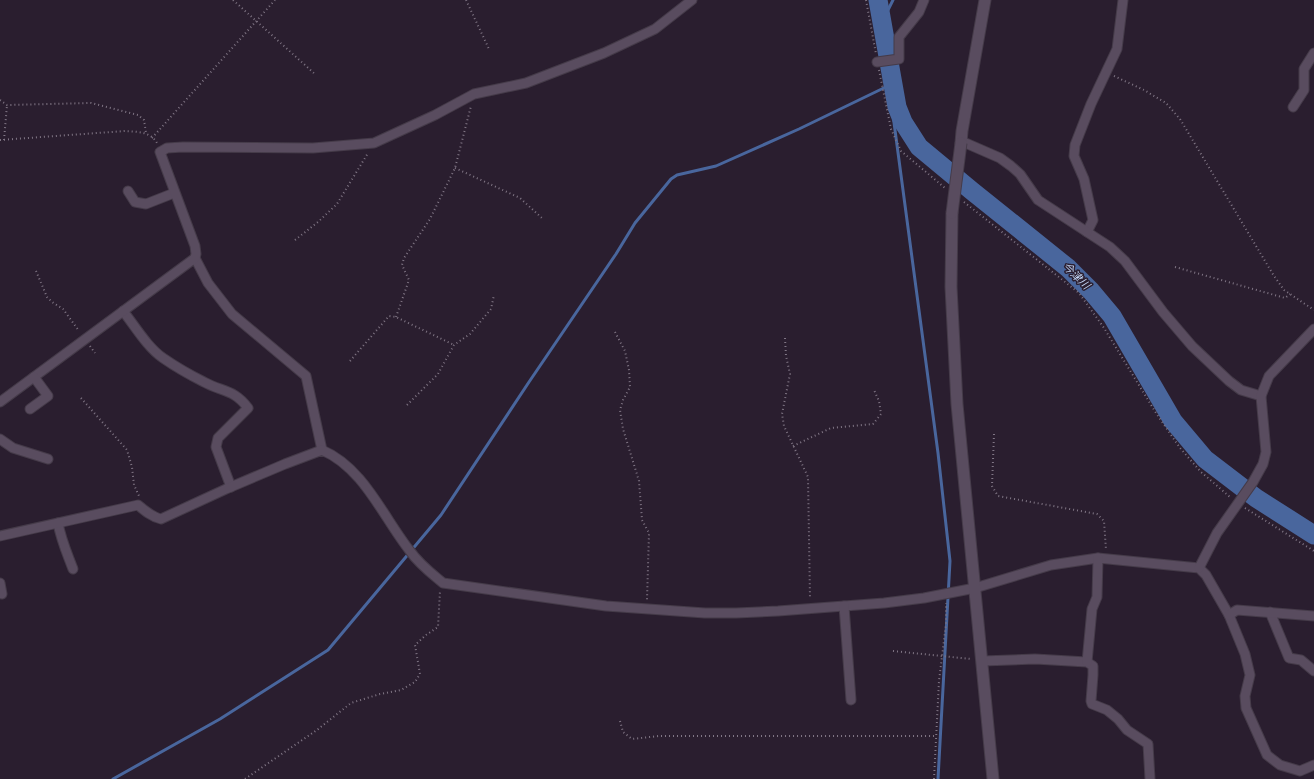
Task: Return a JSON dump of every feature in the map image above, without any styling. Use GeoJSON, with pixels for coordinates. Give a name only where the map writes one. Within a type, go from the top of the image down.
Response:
{"type":"FeatureCollection","features":[{"type":"Feature","properties":{"kind":"street"},"geometry":{"type":"LineString","coordinates":[[322,450],[306,376],[232,314],[208,283],[195,258],[195,246],[160,152],[167,148],[183,147],[313,148],[374,143],[435,115],[474,94],[526,83],[604,53],[655,29],[692,0]]}},
{"type":"Feature","properties":{"kind":"street"},"geometry":{"type":"LineString","coordinates":[[877,62],[898,59],[899,37],[920,12],[924,0]]}},
{"type":"Feature","properties":{"kind":"street"},"geometry":{"type":"LineString","coordinates":[[986,0],[962,131],[952,213],[951,287],[957,404],[993,779]]}},
{"type":"Feature","properties":{"kind":"street"},"geometry":{"type":"LineString","coordinates":[[1087,232],[1093,220],[1084,179],[1074,156],[1075,145],[1090,104],[1117,49],[1123,0]]}},
{"type":"Feature","properties":{"kind":"street"},"geometry":{"type":"LineString","coordinates":[[1293,107],[1304,90],[1304,68],[1314,53]]}},
{"type":"Feature","properties":{"kind":"street"},"geometry":{"type":"LineString","coordinates":[[961,142],[1000,158],[1020,174],[1038,200],[1110,247],[1126,261],[1163,312],[1192,346],[1229,381],[1241,390],[1261,396]]}},
{"type":"Feature","properties":{"kind":"street"},"geometry":{"type":"LineString","coordinates":[[128,191],[136,202],[146,204],[174,193]]}},
{"type":"Feature","properties":{"kind":"street"},"geometry":{"type":"LineString","coordinates":[[0,402],[195,258]]}},
{"type":"Feature","properties":{"kind":"street"},"geometry":{"type":"LineString","coordinates":[[123,311],[150,346],[162,358],[204,383],[232,393],[248,408],[218,438],[216,447],[231,487]]}},
{"type":"Feature","properties":{"kind":"street"},"geometry":{"type":"LineString","coordinates":[[1199,568],[1217,533],[1252,482],[1262,464],[1266,452],[1261,396],[1269,376],[1314,329]]}},
{"type":"Feature","properties":{"kind":"street"},"geometry":{"type":"LineString","coordinates":[[30,409],[48,396],[34,377]]}},
{"type":"Feature","properties":{"kind":"street"},"geometry":{"type":"LineString","coordinates":[[0,439],[13,448],[48,459]]}},
{"type":"Feature","properties":{"kind":"street"},"geometry":{"type":"LineString","coordinates":[[0,536],[138,505],[150,515],[161,519],[231,487],[322,450],[332,454],[344,463],[358,477],[409,551],[423,567],[443,583],[606,606],[705,613],[736,613],[904,601],[975,588],[1052,565],[1102,558],[1199,568],[1206,575],[1229,615],[1245,654],[1250,674],[1245,696],[1246,708],[1267,755],[1280,765],[1301,775],[1314,765]]}},
{"type":"Feature","properties":{"kind":"street"},"geometry":{"type":"LineString","coordinates":[[58,523],[63,546],[68,554],[73,569]]}},
{"type":"Feature","properties":{"kind":"street"},"geometry":{"type":"LineString","coordinates":[[1087,662],[1092,609],[1098,597],[1102,558]]}},
{"type":"Feature","properties":{"kind":"street"},"geometry":{"type":"LineString","coordinates":[[0,583],[2,594]]}},
{"type":"Feature","properties":{"kind":"street"},"geometry":{"type":"LineString","coordinates":[[844,606],[851,700]]}},
{"type":"Feature","properties":{"kind":"street"},"geometry":{"type":"LineString","coordinates":[[1229,615],[1237,610],[1314,616]]}},
{"type":"Feature","properties":{"kind":"street"},"geometry":{"type":"LineString","coordinates":[[1270,612],[1289,658],[1301,660],[1314,671]]}},
{"type":"Feature","properties":{"kind":"street"},"geometry":{"type":"LineString","coordinates":[[982,661],[1035,659],[1087,662],[1093,666],[1092,704],[1107,710],[1118,719],[1127,730],[1148,744],[1150,779]]}},
{"type":"Feature","properties":{"kind":"path"},"geometry":{"type":"LineString","coordinates":[[233,0],[316,74]]}},
{"type":"Feature","properties":{"kind":"path"},"geometry":{"type":"LineString","coordinates":[[152,138],[275,0]]}},
{"type":"Feature","properties":{"kind":"path"},"geometry":{"type":"LineString","coordinates":[[466,0],[489,49]]}},
{"type":"Feature","properties":{"kind":"path"},"geometry":{"type":"LineString","coordinates":[[866,0],[890,129],[901,151],[947,189]]}},
{"type":"Feature","properties":{"kind":"path"},"geometry":{"type":"LineString","coordinates":[[1106,72],[1144,90],[1166,103],[1180,119],[1274,276],[1284,290],[1314,310]]}},
{"type":"Feature","properties":{"kind":"path"},"geometry":{"type":"LineString","coordinates":[[396,317],[409,280],[402,265],[404,258],[430,219],[455,168],[474,94]]}},
{"type":"Feature","properties":{"kind":"path"},"geometry":{"type":"LineString","coordinates":[[0,100],[7,105],[91,103],[138,115],[144,120],[146,133]]}},
{"type":"Feature","properties":{"kind":"path"},"geometry":{"type":"LineString","coordinates":[[4,140],[7,105]]}},
{"type":"Feature","properties":{"kind":"path"},"geometry":{"type":"LineString","coordinates":[[0,140],[125,131],[146,133],[156,141],[160,152]]}},
{"type":"Feature","properties":{"kind":"path"},"geometry":{"type":"LineString","coordinates":[[295,240],[318,222],[337,204],[374,143]]}},
{"type":"Feature","properties":{"kind":"path"},"geometry":{"type":"LineString","coordinates":[[455,168],[520,198],[543,219]]}},
{"type":"Feature","properties":{"kind":"path"},"geometry":{"type":"LineString","coordinates":[[959,199],[1079,293],[1104,328],[1156,413],[1180,448],[1201,472],[1237,504],[1314,551]]}},
{"type":"Feature","properties":{"kind":"path"},"geometry":{"type":"LineString","coordinates":[[1175,267],[1285,298],[1290,294]]}},
{"type":"Feature","properties":{"kind":"path"},"geometry":{"type":"LineString","coordinates":[[36,271],[47,297],[52,302],[63,308],[95,353]]}},
{"type":"Feature","properties":{"kind":"path"},"geometry":{"type":"LineString","coordinates":[[407,404],[438,374],[454,345],[470,334],[490,309],[494,295]]}},
{"type":"Feature","properties":{"kind":"path"},"geometry":{"type":"LineString","coordinates":[[350,361],[389,316],[396,317],[454,345]]}},
{"type":"Feature","properties":{"kind":"path"},"geometry":{"type":"LineString","coordinates":[[615,332],[625,351],[629,370],[630,387],[623,400],[620,410],[622,423],[639,481],[642,520],[649,533],[647,609]]}},
{"type":"Feature","properties":{"kind":"path"},"geometry":{"type":"LineString","coordinates":[[784,338],[790,374],[782,414],[784,426],[808,477],[810,608]]}},
{"type":"Feature","properties":{"kind":"path"},"geometry":{"type":"LineString","coordinates":[[793,446],[831,428],[873,424],[881,414],[879,401],[874,390]]}},
{"type":"Feature","properties":{"kind":"path"},"geometry":{"type":"LineString","coordinates":[[81,398],[127,450],[132,467],[134,485],[139,496],[138,505]]}},
{"type":"Feature","properties":{"kind":"path"},"geometry":{"type":"LineString","coordinates":[[994,434],[992,486],[998,496],[1097,514],[1104,521],[1102,558]]}},
{"type":"Feature","properties":{"kind":"path"},"geometry":{"type":"LineString","coordinates":[[244,779],[317,730],[351,703],[380,694],[401,690],[415,682],[420,674],[415,646],[426,635],[438,627],[439,594],[443,583]]}},
{"type":"Feature","properties":{"kind":"path"},"geometry":{"type":"LineString","coordinates":[[934,779],[939,681],[946,624],[946,594]]}},
{"type":"Feature","properties":{"kind":"path"},"geometry":{"type":"LineString","coordinates":[[893,651],[982,661]]}},
{"type":"Feature","properties":{"kind":"path"},"geometry":{"type":"LineString","coordinates":[[620,721],[623,732],[632,739],[666,736],[936,736]]}},
{"type":"Feature","properties":{"kind":"waterway","name":"今津川"},"geometry":{"type":"LineString","coordinates":[[878,0],[897,107],[903,122],[919,147],[1068,268],[1091,291],[1112,316],[1173,421],[1205,459],[1256,498],[1314,535]]}},
{"type":"Feature","properties":{"kind":"waterway"},"geometry":{"type":"LineString","coordinates":[[882,22],[893,0]]}},
{"type":"Feature","properties":{"kind":"waterway"},"geometry":{"type":"LineString","coordinates":[[113,779],[220,719],[328,650],[441,515],[616,254],[635,223],[671,179],[677,175],[716,166],[799,129],[892,84]]}},
{"type":"Feature","properties":{"kind":"waterway"},"geometry":{"type":"LineString","coordinates":[[887,86],[893,115],[938,453],[950,561],[938,779]]}}]}
